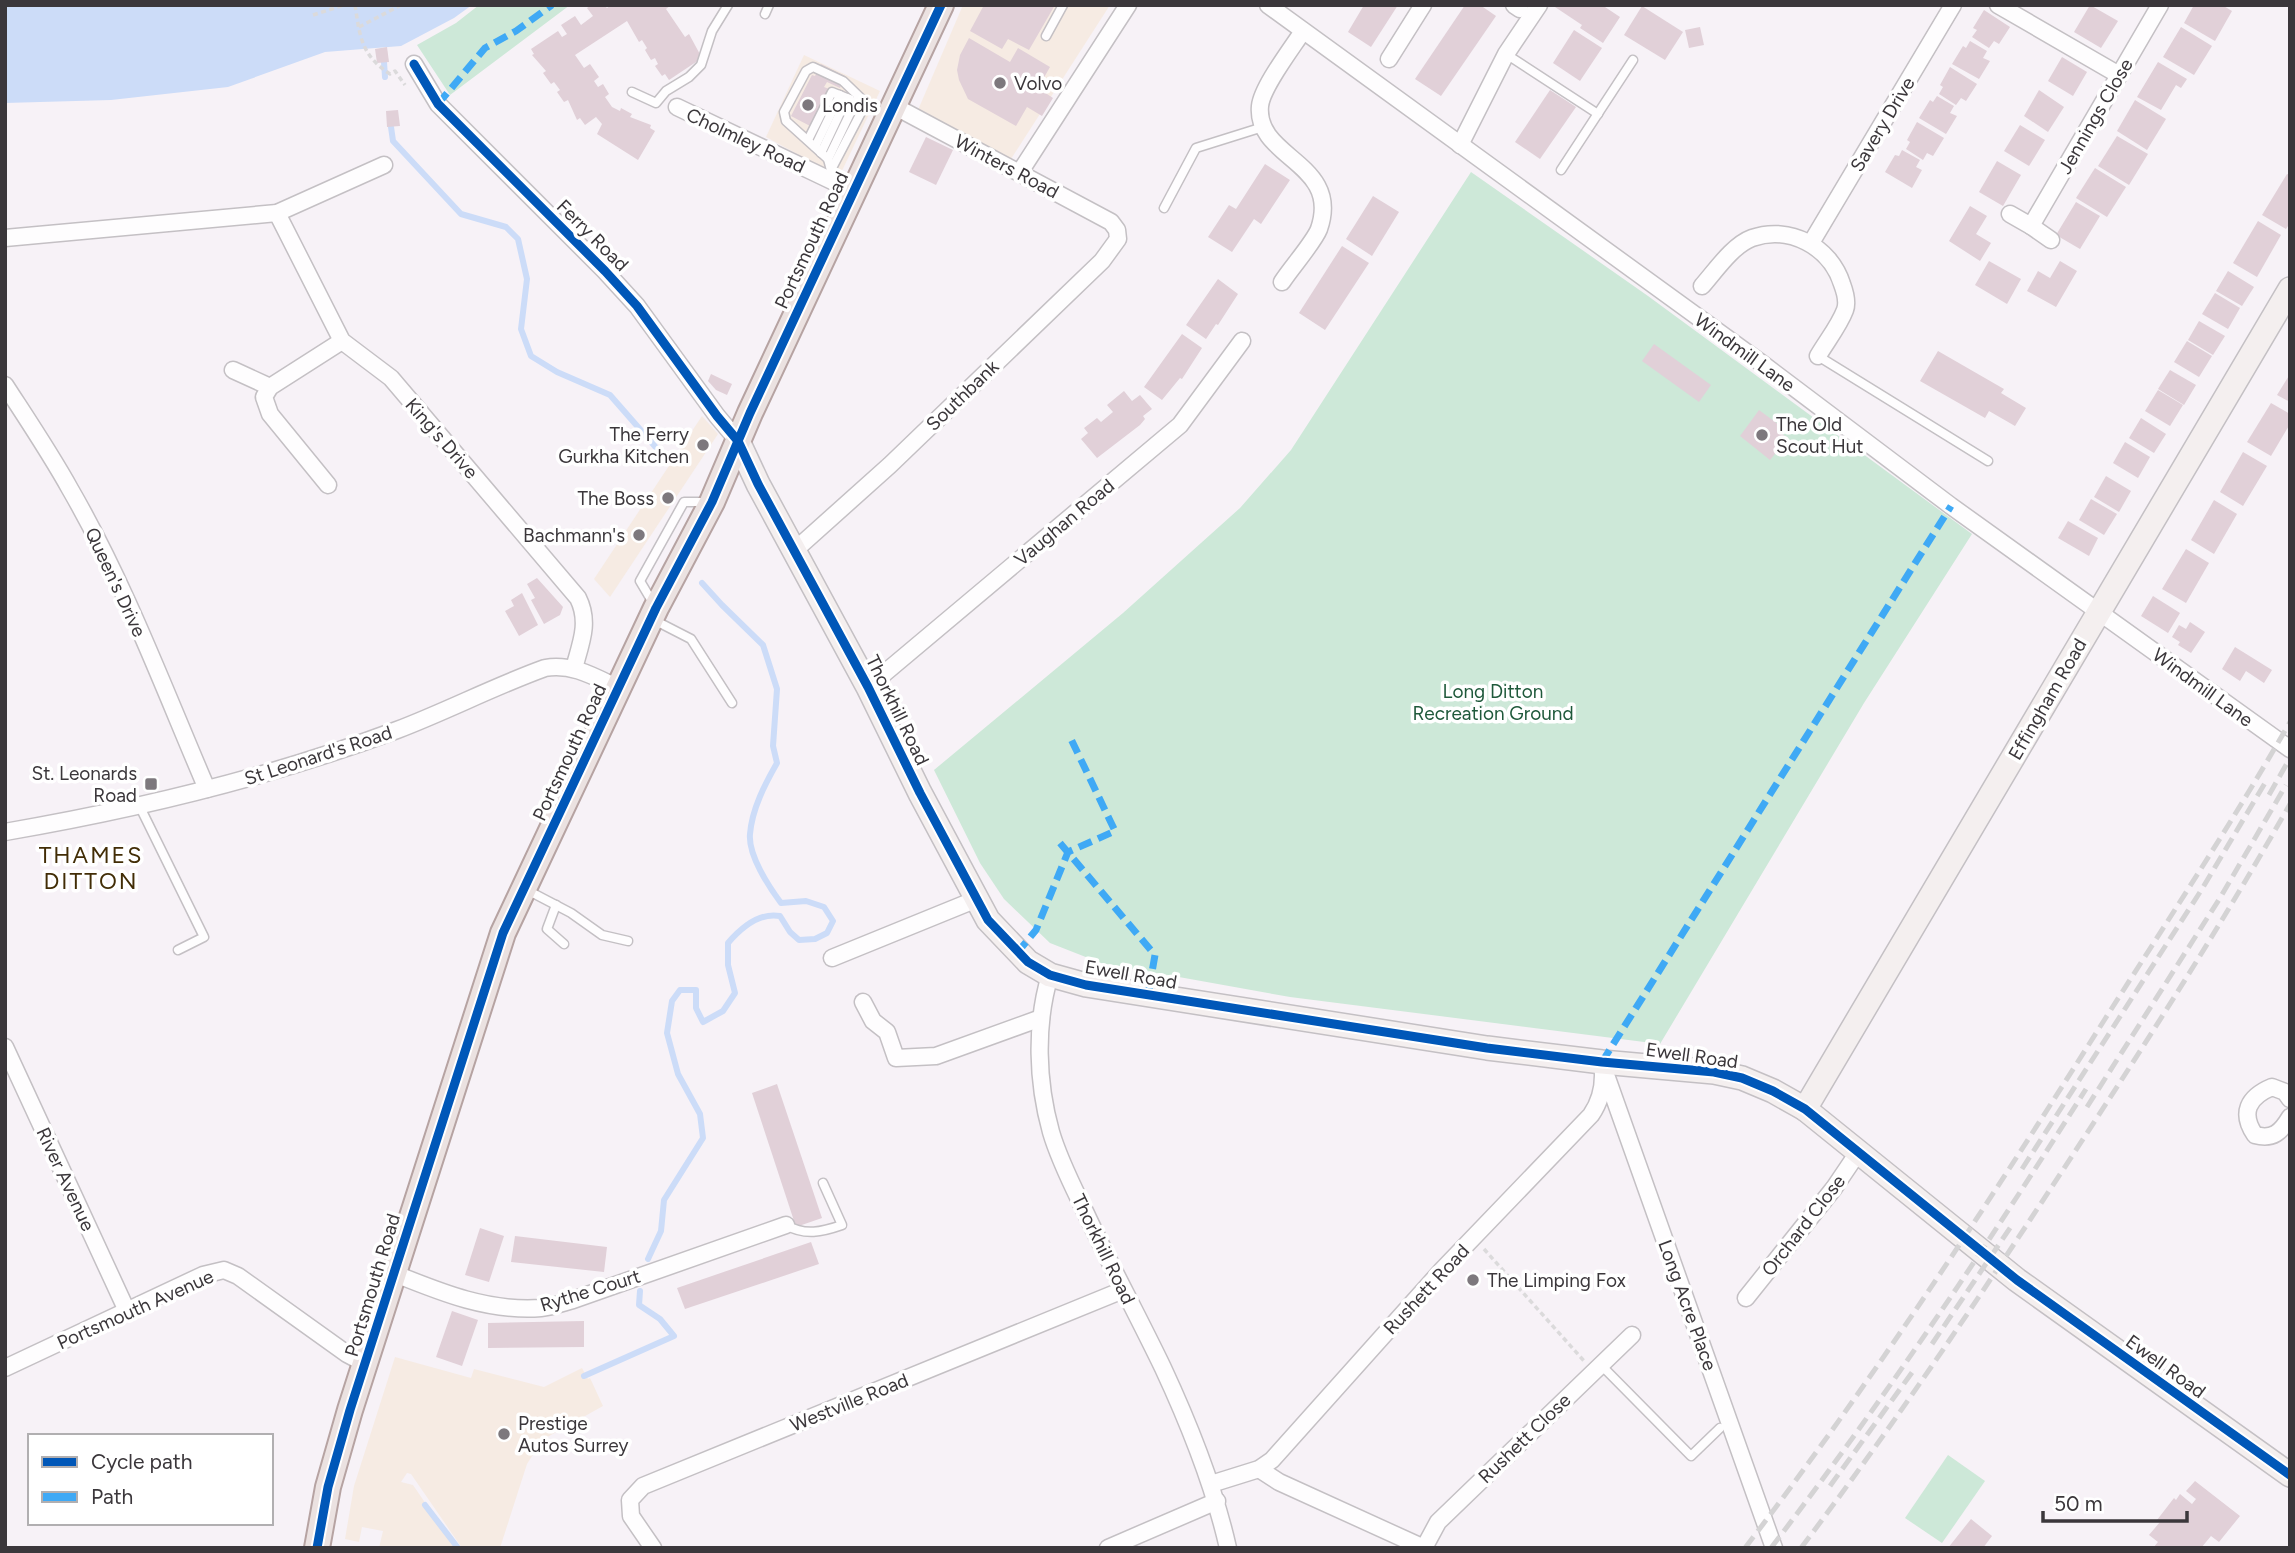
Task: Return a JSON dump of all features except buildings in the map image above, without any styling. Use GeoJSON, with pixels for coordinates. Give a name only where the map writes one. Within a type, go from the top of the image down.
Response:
{"type":"FeatureCollection","features":[{"type":"Feature","properties":{"kind":"main road","name":"Portsmouth Road"},"geometry":{"type":"LineString","coordinates":[[317,1548],[328,1488],[350,1410],[503,933],[654,613],[712,502],[839,181],[941,5]]}},
{"type":"Feature","properties":{"kind":"street"},"geometry":{"type":"LineString","coordinates":[[1020,172],[1128,5]]}},
{"type":"Feature","properties":{"kind":"street","name":"Windmill Lane"},"geometry":{"type":"LineString","coordinates":[[1268,5],[1764,365],[1951,506],[2290,749]]}},
{"type":"Feature","properties":{"kind":"street"},"geometry":{"type":"LineString","coordinates":[[1389,59],[1423,5]]}},
{"type":"Feature","properties":{"kind":"street"},"geometry":{"type":"LineString","coordinates":[[1460,145],[1506,54],[1539,5]]}},
{"type":"Feature","properties":{"kind":"street","name":"Savery Drive"},"geometry":{"type":"LineString","coordinates":[[1811,243],[1953,5]]}},
{"type":"Feature","properties":{"kind":"street"},"geometry":{"type":"LineString","coordinates":[[1998,5],[2119,75]]}},
{"type":"Feature","properties":{"kind":"street","name":"Jennings Close"},"geometry":{"type":"LineString","coordinates":[[2031,226],[2160,5]]}},
{"type":"Feature","properties":{"kind":"street"},"geometry":{"type":"LineString","coordinates":[[1282,282],[1318,230],[1322,205],[1316,180],[1276,146],[1263,127],[1260,105],[1272,79],[1303,31]]}},
{"type":"Feature","properties":{"kind":"street","name":"Ferry Road"},"geometry":{"type":"LineString","coordinates":[[414,64],[438,104],[637,306],[717,416],[738,440]]}},
{"type":"Feature","properties":{"kind":"street","name":"Cholmley Road"},"geometry":{"type":"LineString","coordinates":[[677,107],[839,181]]}},
{"type":"Feature","properties":{"kind":"street","name":"Winters Road"},"geometry":{"type":"LineString","coordinates":[[880,109],[1020,172],[1111,222],[1117,230]]}},
{"type":"Feature","properties":{"kind":"street"},"geometry":{"type":"LineString","coordinates":[[5,239],[43,233],[277,214],[384,165]]}},
{"type":"Feature","properties":{"kind":"street","name":"King's Drive"},"geometry":{"type":"LineString","coordinates":[[277,214],[342,341],[391,378],[578,598],[584,611],[585,626],[574,668]]}},
{"type":"Feature","properties":{"kind":"street"},"geometry":{"type":"LineString","coordinates":[[2010,214],[2051,240]]}},
{"type":"Feature","properties":{"kind":"street","name":"Southbank"},"geometry":{"type":"LineString","coordinates":[[794,551],[890,465],[1101,261],[1115,245],[1117,230]]}},
{"type":"Feature","properties":{"kind":"street"},"geometry":{"type":"LineString","coordinates":[[1702,286],[1729,256],[1749,239],[1769,233],[1790,234],[1811,243],[1827,257],[1841,279],[1846,296],[1846,309],[1818,356]]}},
{"type":"Feature","properties":{"kind":"street","name":"Effingham Road"},"geometry":{"type":"LineString","coordinates":[[1805,1109],[2290,289]]}},
{"type":"Feature","properties":{"kind":"street"},"geometry":{"type":"LineString","coordinates":[[328,485],[270,414],[264,397],[270,387],[342,341]]}},
{"type":"Feature","properties":{"kind":"street","name":"Vaughan Road"},"geometry":{"type":"LineString","coordinates":[[868,687],[1180,425],[1242,341]]}},
{"type":"Feature","properties":{"kind":"street"},"geometry":{"type":"LineString","coordinates":[[233,370],[270,387]]}},
{"type":"Feature","properties":{"kind":"street","name":"Queen's Drive"},"geometry":{"type":"LineString","coordinates":[[5,385],[70,488],[94,534],[207,789]]}},
{"type":"Feature","properties":{"kind":"street","name":"Thorkhill Road"},"geometry":{"type":"LineString","coordinates":[[738,440],[758,484],[868,687],[920,793],[988,920],[1017,953],[1050,975],[1041,1018],[1042,1089],[1052,1133],[1071,1182],[1163,1369],[1211,1484],[1228,1548]]}},
{"type":"Feature","properties":{"kind":"street","name":"St Leonard's Road"},"geometry":{"type":"LineString","coordinates":[[5,832],[76,820],[261,776],[385,734],[545,668],[574,668],[618,688]]}},
{"type":"Feature","properties":{"kind":"street"},"geometry":{"type":"LineString","coordinates":[[832,958],[977,899]]}},
{"type":"Feature","properties":{"kind":"street","name":"Ewell Road"},"geometry":{"type":"LineString","coordinates":[[1050,975],[1086,985],[1474,1046],[1602,1062],[1714,1072],[1742,1078],[1805,1109],[2017,1280],[2290,1475]]}},
{"type":"Feature","properties":{"kind":"street"},"geometry":{"type":"LineString","coordinates":[[863,1002],[873,1021],[887,1032],[896,1058],[936,1056],[1041,1018]]}},
{"type":"Feature","properties":{"kind":"street","name":"River Avenue"},"geometry":{"type":"LineString","coordinates":[[5,1047],[127,1311]]}},
{"type":"Feature","properties":{"kind":"street","name":"Rushett Road"},"geometry":{"type":"LineString","coordinates":[[1211,1484],[1259,1469],[1272,1460],[1474,1237],[1591,1115],[1597,1105],[1604,1078],[1602,1062]]}},
{"type":"Feature","properties":{"kind":"street","name":"Long Acre Place"},"geometry":{"type":"LineString","coordinates":[[1602,1062],[1774,1548]]}},
{"type":"Feature","properties":{"kind":"street"},"geometry":{"type":"LineString","coordinates":[[2288,1092],[2272,1087],[2253,1099],[2247,1111],[2249,1125],[2255,1135],[2266,1138],[2284,1128],[2290,1117]]}},
{"type":"Feature","properties":{"kind":"street","name":"Orchard Close"},"geometry":{"type":"LineString","coordinates":[[1746,1298],[1834,1188],[1859,1151]]}},
{"type":"Feature","properties":{"kind":"street","name":"Rythe Court"},"geometry":{"type":"LineString","coordinates":[[393,1273],[462,1299],[513,1308],[543,1308],[573,1300],[786,1224]]}},
{"type":"Feature","properties":{"kind":"street","name":"Portsmouth Avenue"},"geometry":{"type":"LineString","coordinates":[[5,1368],[203,1275],[224,1270],[239,1276],[347,1354],[366,1364]]}},
{"type":"Feature","properties":{"kind":"street","name":"Westville Road"},"geometry":{"type":"LineString","coordinates":[[653,1548],[631,1516],[630,1500],[643,1486],[1124,1290]]}},
{"type":"Feature","properties":{"kind":"street","name":"Rushett Close"},"geometry":{"type":"LineString","coordinates":[[1259,1469],[1279,1482],[1424,1548],[1438,1522],[1632,1335]]}},
{"type":"Feature","properties":{"kind":"street"},"geometry":{"type":"LineString","coordinates":[[1108,1548],[1217,1502]]}},
{"type":"Feature","properties":{"kind":"lane"},"geometry":{"type":"LineString","coordinates":[[632,92],[656,103],[666,90],[689,76],[701,65],[712,31],[729,5]]}},
{"type":"Feature","properties":{"kind":"lane"},"geometry":{"type":"LineString","coordinates":[[765,14],[769,5]]}},
{"type":"Feature","properties":{"kind":"lane"},"geometry":{"type":"LineString","coordinates":[[1046,36],[1063,5]]}},
{"type":"Feature","properties":{"kind":"lane"},"geometry":{"type":"LineString","coordinates":[[1506,54],[1598,114]]}},
{"type":"Feature","properties":{"kind":"lane"},"geometry":{"type":"LineString","coordinates":[[1561,170],[1633,60]]}},
{"type":"Feature","properties":{"kind":"lane"},"geometry":{"type":"LineString","coordinates":[[839,181],[818,150],[786,121],[784,112],[806,71],[813,67],[843,81],[880,109]]}},
{"type":"Feature","properties":{"kind":"lane"},"geometry":{"type":"LineString","coordinates":[[848,98],[880,109]]}},
{"type":"Feature","properties":{"kind":"lane"},"geometry":{"type":"LineString","coordinates":[[818,150],[848,98]]}},
{"type":"Feature","properties":{"kind":"lane"},"geometry":{"type":"LineString","coordinates":[[818,150],[848,98]]}},
{"type":"Feature","properties":{"kind":"lane"},"geometry":{"type":"LineString","coordinates":[[1164,208],[1196,148],[1263,127]]}},
{"type":"Feature","properties":{"kind":"lane"},"geometry":{"type":"LineString","coordinates":[[1818,356],[1988,461]]}},
{"type":"Feature","properties":{"kind":"lane"},"geometry":{"type":"LineString","coordinates":[[654,613],[691,639],[732,703]]}},
{"type":"Feature","properties":{"kind":"lane"},"geometry":{"type":"LineString","coordinates":[[139,805],[204,937],[178,950]]}},
{"type":"Feature","properties":{"kind":"lane"},"geometry":{"type":"LineString","coordinates":[[524,888],[602,934],[628,941]]}},
{"type":"Feature","properties":{"kind":"lane"},"geometry":{"type":"LineString","coordinates":[[556,905],[547,929],[564,944]]}},
{"type":"Feature","properties":{"kind":"lane"},"geometry":{"type":"LineString","coordinates":[[786,1224],[799,1232],[822,1232],[842,1225],[823,1183]]}},
{"type":"Feature","properties":{"kind":"lane"},"geometry":{"type":"LineString","coordinates":[[1597,1369],[1691,1456],[1720,1428]]}},
{"type":"Feature","properties":{"kind":"path"},"geometry":{"type":"LineString","coordinates":[[313,15],[344,5]]}},
{"type":"Feature","properties":{"kind":"path"},"geometry":{"type":"LineString","coordinates":[[355,5],[363,48],[390,74]]}},
{"type":"Feature","properties":{"kind":"path"},"geometry":{"type":"LineString","coordinates":[[359,27],[401,5]]}},
{"type":"Feature","properties":{"kind":"path"},"geometry":{"type":"LineString","coordinates":[[1474,1237],[1597,1369]]}},
{"type":"Feature","properties":{"kind":"shaded area"},"geometry":{"type":"Polygon","coordinates":[[[963,5],[1110,5],[1011,159],[918,110],[963,5]]]}},
{"type":"Feature","properties":{"kind":"shaded area"},"geometry":{"type":"Polygon","coordinates":[[[804,55],[880,91],[839,177],[766,137],[804,55]]]}},
{"type":"Feature","properties":{"kind":"shaded area"},"geometry":{"type":"Polygon","coordinates":[[[702,416],[718,434],[610,597],[594,579],[702,416]]]}},
{"type":"Feature","properties":{"kind":"shaded area","name":"Prestige Autos Surrey"},"geometry":{"type":"Polygon","coordinates":[[[395,1357],[471,1378],[474,1369],[544,1387],[582,1368],[588,1379],[590,1378],[603,1406],[542,1440],[527,1464],[500,1548],[462,1548],[411,1474],[407,1473],[401,1482],[413,1485],[456,1548],[379,1548],[383,1531],[362,1527],[359,1542],[345,1539],[354,1486],[395,1357]]]}},
{"type":"Feature","properties":{"kind":"green space"},"geometry":{"type":"Polygon","coordinates":[[[479,5],[570,5],[450,95],[417,45],[456,23],[479,5]]]}},
{"type":"Feature","properties":{"kind":"green space","name":"Long Ditton Recreation Ground"},"geometry":{"type":"Polygon","coordinates":[[[1471,172],[1648,296],[1972,534],[1864,703],[1660,1044],[1290,997],[1101,963],[1050,943],[1004,899],[980,863],[934,770],[1123,613],[1240,508],[1291,450],[1471,172]]]}},
{"type":"Feature","properties":{"kind":"green space"},"geometry":{"type":"Polygon","coordinates":[[[1948,1455],[1985,1481],[1942,1543],[1905,1518],[1948,1455]]]}},
{"type":"Feature","properties":{"kind":"water"},"geometry":{"type":"Polygon","coordinates":[[[5,5],[472,5],[454,18],[401,46],[325,52],[228,87],[111,100],[5,103],[5,5]]]}},
{"type":"Feature","properties":{"kind":"waterway"},"geometry":{"type":"LineString","coordinates":[[384,62],[385,77]]}},
{"type":"Feature","properties":{"kind":"waterway"},"geometry":{"type":"LineString","coordinates":[[391,127],[393,141],[461,214],[506,227],[518,239],[527,279],[521,329],[531,356],[557,372],[610,395],[659,451]]}},
{"type":"Feature","properties":{"kind":"waterway"},"geometry":{"type":"LineString","coordinates":[[648,1259],[661,1231],[664,1200],[703,1138],[700,1114],[678,1074],[667,1033],[672,1001],[680,990],[696,990],[696,1008],[703,1022],[723,1011],[735,993],[728,965],[728,943],[758,919],[780,916],[799,940],[815,939],[827,933],[833,921],[824,907],[806,901],[781,903],[765,880],[752,851],[750,834],[753,815],[777,763],[773,746],[777,689],[763,645],[702,583]]}},
{"type":"Feature","properties":{"kind":"waterway"},"geometry":{"type":"LineString","coordinates":[[584,1376],[674,1336],[660,1319],[639,1305],[640,1291]]}},
{"type":"Feature","properties":{"kind":"waterway"},"geometry":{"type":"LineString","coordinates":[[425,1505],[458,1548]]}},
{"type":"Feature","properties":{"kind":"railway"},"geometry":{"type":"LineString","coordinates":[[1745,1548],[1840,1419],[1975,1221],[2199,871],[2290,722]]}},
{"type":"Feature","properties":{"kind":"railway"},"geometry":{"type":"LineString","coordinates":[[2269,795],[2290,758]]}},
{"type":"Feature","properties":{"kind":"railway"},"geometry":{"type":"LineString","coordinates":[[2022,1169],[2202,889],[2268,778]]}},
{"type":"Feature","properties":{"kind":"railway"},"geometry":{"type":"LineString","coordinates":[[2087,1107],[2220,898],[2286,785]]}},
{"type":"Feature","properties":{"kind":"railway"},"geometry":{"type":"LineString","coordinates":[[1801,1548],[1906,1403],[2039,1206],[2184,982],[2290,804]]}},
{"type":"Feature","properties":{"kind":"railway"},"geometry":{"type":"LineString","coordinates":[[1771,1548],[1934,1322],[2086,1089]]}},
{"type":"Feature","properties":{"kind":"railway"},"geometry":{"type":"LineString","coordinates":[[1932,1344],[2012,1225]]}},
{"type":"Feature","properties":{"kind":"railway"},"geometry":{"type":"LineString","coordinates":[[1830,1486],[1916,1367]]}},
{"type":"Feature","properties":{"kind":"marked path"},"geometry":{"type":"LineString","coordinates":[[438,104],[485,48],[516,31],[552,5]]}},
{"type":"Feature","properties":{"kind":"marked path"},"geometry":{"type":"LineString","coordinates":[[1602,1062],[1951,506]]}},
{"type":"Feature","properties":{"kind":"marked path"},"geometry":{"type":"LineString","coordinates":[[1017,953],[1036,930],[1068,852],[1115,831],[1071,739]]}},
{"type":"Feature","properties":{"kind":"marked path"},"geometry":{"type":"LineString","coordinates":[[1060,843],[1155,955],[1148,995]]}},
{"type":"Feature","properties":{"kind":"cycle path"},"geometry":{"type":"LineString","coordinates":[[317,1548],[328,1487],[350,1410],[503,933],[656,608],[712,502],[750,413],[941,5]]}},
{"type":"Feature","properties":{"kind":"cycle path"},"geometry":{"type":"LineString","coordinates":[[414,64],[438,104],[637,306],[738,441],[758,484],[868,687],[920,793],[988,920],[1028,962],[1050,975],[1086,985],[1487,1048],[1714,1072],[1742,1078],[1805,1109],[2017,1280],[2290,1475]]}},
{"type":"Feature","properties":{"kind":"place","name":"Volvo"},"geometry":{"type":"Point","coordinates":[1000,83]}},
{"type":"Feature","properties":{"kind":"place","name":"Londis"},"geometry":{"type":"Point","coordinates":[808,105]}},
{"type":"Feature","properties":{"kind":"place","name":"The Old Scout Hut"},"geometry":{"type":"Point","coordinates":[1762,435]}},
{"type":"Feature","properties":{"kind":"place","name":"The Ferry Gurkha Kitchen"},"geometry":{"type":"Point","coordinates":[703,445]}},
{"type":"Feature","properties":{"kind":"place","name":"The Boss"},"geometry":{"type":"Point","coordinates":[668,498]}},
{"type":"Feature","properties":{"kind":"place","name":"Bachmann's"},"geometry":{"type":"Point","coordinates":[639,535]}},
{"type":"Feature","properties":{"kind":"place","name":"St. Leonards Road"},"geometry":{"type":"Point","coordinates":[151,784]}},
{"type":"Feature","properties":{"kind":"place","name":"The Limping Fox"},"geometry":{"type":"Point","coordinates":[1473,1280]}},
{"type":"Feature","properties":{"kind":"place","name":"Prestige Autos Surrey"},"geometry":{"type":"Point","coordinates":[504,1434]}},
{"type":"Feature","properties":{"kind":"district","name":"THAMES DITTON"},"geometry":{"type":"Point","coordinates":[91,868]}}]}
